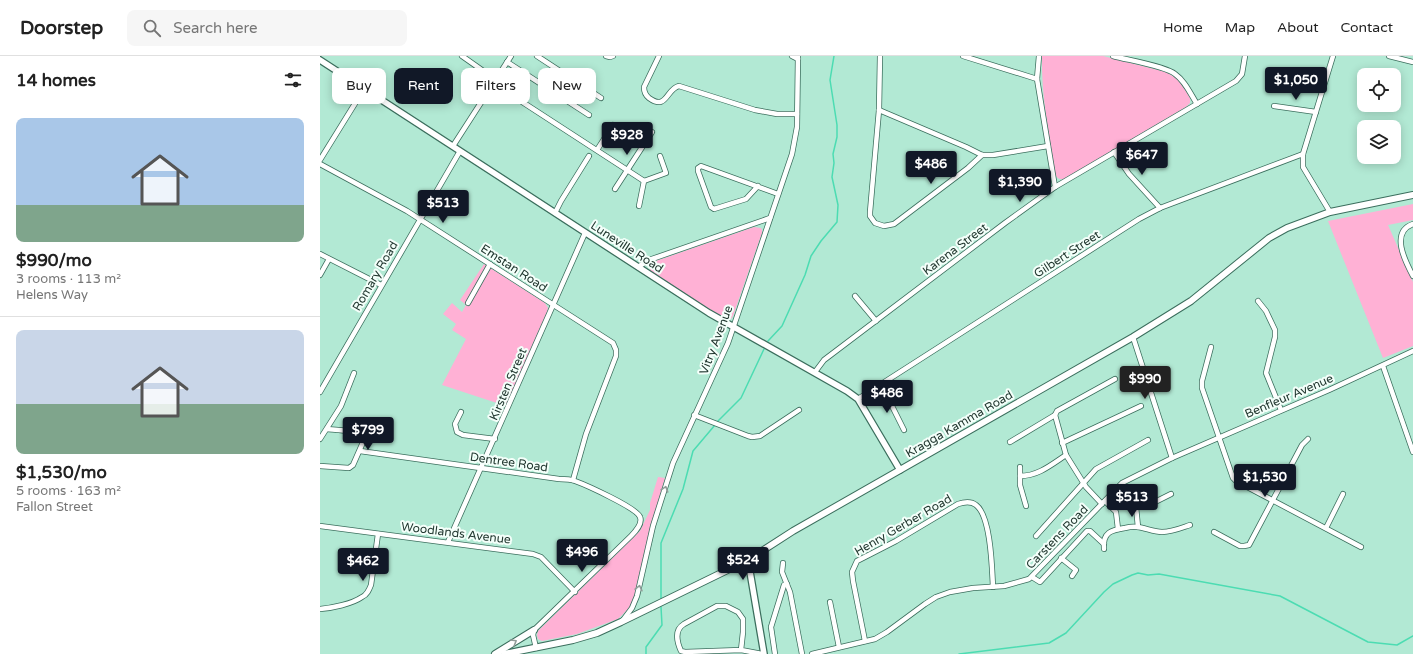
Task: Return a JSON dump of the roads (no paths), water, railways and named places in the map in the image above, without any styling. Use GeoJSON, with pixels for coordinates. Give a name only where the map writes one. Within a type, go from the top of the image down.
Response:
{"type":"FeatureCollection","features":[{"type":"Feature","properties":{"kind":"main road","name":"Kragga Kamma Road"},"geometry":{"type":"LineString","coordinates":[[504,654],[584,637],[621,622],[748,560],[793,531],[1133,337],[1191,301],[1269,238],[1287,228],[1330,212],[1413,195]]}},
{"type":"Feature","properties":{"kind":"main road"},"geometry":{"type":"LineString","coordinates":[[495,654],[534,630]]}},
{"type":"Feature","properties":{"kind":"street"},"geometry":{"type":"LineString","coordinates":[[462,56],[480,68]]}},
{"type":"Feature","properties":{"kind":"street"},"geometry":{"type":"LineString","coordinates":[[503,68],[511,56]]}},
{"type":"Feature","properties":{"kind":"street"},"geometry":{"type":"LineString","coordinates":[[537,56],[555,68]]}},
{"type":"Feature","properties":{"kind":"street"},"geometry":{"type":"LineString","coordinates":[[606,56],[613,56]]}},
{"type":"Feature","properties":{"kind":"street"},"geometry":{"type":"LineString","coordinates":[[659,56],[644,87],[645,93],[652,100],[659,102],[664,101],[674,88],[679,86],[755,110],[776,114],[797,114]]}},
{"type":"Feature","properties":{"kind":"street"},"geometry":{"type":"LineString","coordinates":[[792,56],[798,58]]}},
{"type":"Feature","properties":{"kind":"street"},"geometry":{"type":"LineString","coordinates":[[880,56],[879,110],[870,212],[870,216],[875,223],[888,226],[894,224],[968,168],[982,155]]}},
{"type":"Feature","properties":{"kind":"street"},"geometry":{"type":"LineString","coordinates":[[963,56],[1037,79]]}},
{"type":"Feature","properties":{"kind":"street"},"geometry":{"type":"LineString","coordinates":[[1039,56],[1037,79],[1055,187]]}},
{"type":"Feature","properties":{"kind":"street"},"geometry":{"type":"LineString","coordinates":[[1113,56],[1175,73],[1184,82],[1196,104]]}},
{"type":"Feature","properties":{"kind":"street","name":"Karena Street"},"geometry":{"type":"LineString","coordinates":[[815,372],[824,360],[1055,187],[1240,78],[1244,69],[1245,56]]}},
{"type":"Feature","properties":{"kind":"street"},"geometry":{"type":"LineString","coordinates":[[1330,212],[1303,167],[1303,154],[1333,56]]}},
{"type":"Feature","properties":{"kind":"street"},"geometry":{"type":"LineString","coordinates":[[1389,56],[1413,62]]}},
{"type":"Feature","properties":{"kind":"street","name":"Vitry Avenue"},"geometry":{"type":"LineString","coordinates":[[621,622],[635,603],[658,512],[673,463],[718,366],[733,327],[793,148],[796,136],[798,58]]}},
{"type":"Feature","properties":{"kind":"street","name":"Luneville Road"},"geometry":{"type":"LineString","coordinates":[[320,60],[332,68]]}},
{"type":"Feature","properties":{"kind":"street"},"geometry":{"type":"LineString","coordinates":[[507,62],[538,82]]}},
{"type":"Feature","properties":{"kind":"street"},"geometry":{"type":"LineString","coordinates":[[596,95],[601,98]]}},
{"type":"Feature","properties":{"kind":"street","name":"Luneville Road"},"geometry":{"type":"LineString","coordinates":[[386,103],[709,313],[847,391],[858,399],[900,470]]}},
{"type":"Feature","properties":{"kind":"street"},"geometry":{"type":"LineString","coordinates":[[320,160],[355,104]]}},
{"type":"Feature","properties":{"kind":"street"},"geometry":{"type":"LineString","coordinates":[[453,146],[480,104]]}},
{"type":"Feature","properties":{"kind":"street"},"geometry":{"type":"LineString","coordinates":[[525,104],[644,181]]}},
{"type":"Feature","properties":{"kind":"street"},"geometry":{"type":"LineString","coordinates":[[572,104],[589,115]]}},
{"type":"Feature","properties":{"kind":"street"},"geometry":{"type":"LineString","coordinates":[[1274,106],[1316,112]]}},
{"type":"Feature","properties":{"kind":"street"},"geometry":{"type":"LineString","coordinates":[[879,110],[982,155],[992,155],[1048,146]]}},
{"type":"Feature","properties":{"kind":"street"},"geometry":{"type":"LineString","coordinates":[[596,150],[613,125]]}},
{"type":"Feature","properties":{"kind":"street"},"geometry":{"type":"LineString","coordinates":[[614,189],[652,132]]}},
{"type":"Feature","properties":{"kind":"street","name":"Romary Road"},"geometry":{"type":"LineString","coordinates":[[320,392],[460,151]]}},
{"type":"Feature","properties":{"kind":"street"},"geometry":{"type":"LineString","coordinates":[[1114,152],[1129,174],[1160,208]]}},
{"type":"Feature","properties":{"kind":"street","name":"Gilbert Street"},"geometry":{"type":"LineString","coordinates":[[858,399],[1132,224],[1160,208],[1303,154]]}},
{"type":"Feature","properties":{"kind":"street"},"geometry":{"type":"LineString","coordinates":[[555,213],[589,156]]}},
{"type":"Feature","properties":{"kind":"street"},"geometry":{"type":"LineString","coordinates":[[644,181],[666,174],[660,156]]}},
{"type":"Feature","properties":{"kind":"street","name":"Emstan Road"},"geometry":{"type":"LineString","coordinates":[[320,164],[420,219],[613,343],[616,350],[614,362],[586,434],[573,480]]}},
{"type":"Feature","properties":{"kind":"street"},"geometry":{"type":"LineString","coordinates":[[758,186],[744,200],[714,209],[711,207],[698,168],[701,166],[758,186],[778,194]]}},
{"type":"Feature","properties":{"kind":"street"},"geometry":{"type":"LineString","coordinates":[[639,206],[644,181]]}},
{"type":"Feature","properties":{"kind":"street"},"geometry":{"type":"LineString","coordinates":[[638,267],[649,260],[770,218]]}},
{"type":"Feature","properties":{"kind":"street"},"geometry":{"type":"LineString","coordinates":[[1413,224],[1405,227],[1401,233],[1406,262],[1413,276]]}},
{"type":"Feature","properties":{"kind":"street","name":"Kirsten Street"},"geometry":{"type":"LineString","coordinates":[[448,542],[495,439],[585,233]]}},
{"type":"Feature","properties":{"kind":"street"},"geometry":{"type":"LineString","coordinates":[[320,254],[381,285]]}},
{"type":"Feature","properties":{"kind":"street"},"geometry":{"type":"LineString","coordinates":[[320,276],[329,258]]}},
{"type":"Feature","properties":{"kind":"street"},"geometry":{"type":"LineString","coordinates":[[468,303],[490,264]]}},
{"type":"Feature","properties":{"kind":"street"},"geometry":{"type":"LineString","coordinates":[[855,296],[876,321]]}},
{"type":"Feature","properties":{"kind":"street"},"geometry":{"type":"LineString","coordinates":[[1258,301],[1266,311],[1275,330],[1275,337],[1266,373],[1281,410]]}},
{"type":"Feature","properties":{"kind":"street"},"geometry":{"type":"LineString","coordinates":[[1133,337],[1172,458]]}},
{"type":"Feature","properties":{"kind":"street"},"geometry":{"type":"LineString","coordinates":[[1211,347],[1202,385],[1234,480],[1361,547]]}},
{"type":"Feature","properties":{"kind":"street","name":"Benfleur Avenue"},"geometry":{"type":"LineString","coordinates":[[1172,458],[1383,366],[1413,351]]}},
{"type":"Feature","properties":{"kind":"street"},"geometry":{"type":"LineString","coordinates":[[1383,366],[1413,452]]}},
{"type":"Feature","properties":{"kind":"street"},"geometry":{"type":"LineString","coordinates":[[320,439],[341,406],[354,373]]}},
{"type":"Feature","properties":{"kind":"street"},"geometry":{"type":"LineString","coordinates":[[1010,442],[1056,415],[1057,411],[1115,379]]}},
{"type":"Feature","properties":{"kind":"street"},"geometry":{"type":"LineString","coordinates":[[881,384],[904,430]]}},
{"type":"Feature","properties":{"kind":"street"},"geometry":{"type":"LineString","coordinates":[[1062,443],[1141,406]]}},
{"type":"Feature","properties":{"kind":"street"},"geometry":{"type":"LineString","coordinates":[[694,415],[748,436],[756,437],[800,410]]}},
{"type":"Feature","properties":{"kind":"street"},"geometry":{"type":"LineString","coordinates":[[461,412],[455,424],[457,432],[463,435],[495,439]]}},
{"type":"Feature","properties":{"kind":"street"},"geometry":{"type":"LineString","coordinates":[[1056,415],[1066,455],[1084,483],[1103,503],[1116,512],[1118,529]]}},
{"type":"Feature","properties":{"kind":"street"},"geometry":{"type":"LineString","coordinates":[[320,466],[349,468],[353,465],[364,440],[364,438],[360,435],[327,429]]}},
{"type":"Feature","properties":{"kind":"street"},"geometry":{"type":"LineString","coordinates":[[1214,532],[1240,546],[1248,546],[1251,543],[1302,445],[1308,439]]}},
{"type":"Feature","properties":{"kind":"street"},"geometry":{"type":"LineString","coordinates":[[1036,536],[1096,469],[1148,440]]}},
{"type":"Feature","properties":{"kind":"street","name":"Dentree Road"},"geometry":{"type":"LineString","coordinates":[[360,451],[481,469],[573,480],[629,508],[639,515],[641,518],[640,524],[631,536],[575,592]]}},
{"type":"Feature","properties":{"kind":"street"},"geometry":{"type":"LineString","coordinates":[[1020,476],[1037,473],[1066,455]]}},
{"type":"Feature","properties":{"kind":"street","name":"Carstens Road"},"geometry":{"type":"LineString","coordinates":[[812,654],[874,639],[887,632],[936,597],[961,590],[1004,586],[1024,582],[1032,576],[1122,483],[1172,458]]}},
{"type":"Feature","properties":{"kind":"street"},"geometry":{"type":"LineString","coordinates":[[1020,467],[1021,490],[1026,506]]}},
{"type":"Feature","properties":{"kind":"street"},"geometry":{"type":"LineString","coordinates":[[1134,487],[1138,527]]}},
{"type":"Feature","properties":{"kind":"street"},"geometry":{"type":"LineString","coordinates":[[1136,506],[1151,504],[1171,494]]}},
{"type":"Feature","properties":{"kind":"street"},"geometry":{"type":"LineString","coordinates":[[1326,528],[1343,494]]}},
{"type":"Feature","properties":{"kind":"street","name":"Henry Gerber Road"},"geometry":{"type":"LineString","coordinates":[[865,641],[852,572],[857,562],[896,541],[958,504],[966,502],[974,504],[983,513],[990,548],[993,587]]}},
{"type":"Feature","properties":{"kind":"street"},"geometry":{"type":"LineString","coordinates":[[1032,576],[1040,582],[1087,531],[1090,531],[1104,546],[1104,540],[1107,534],[1118,529],[1138,527],[1152,531],[1164,532],[1190,525]]}},
{"type":"Feature","properties":{"kind":"street","name":"Woodlands Avenue"},"geometry":{"type":"LineString","coordinates":[[320,526],[537,555],[541,557],[575,592]]}},
{"type":"Feature","properties":{"kind":"street"},"geometry":{"type":"LineString","coordinates":[[320,609],[330,608],[357,600],[362,598],[369,591],[378,534]]}},
{"type":"Feature","properties":{"kind":"street"},"geometry":{"type":"LineString","coordinates":[[1061,558],[1076,570],[1072,576]]}},
{"type":"Feature","properties":{"kind":"street"},"geometry":{"type":"LineString","coordinates":[[741,650],[743,618],[738,612],[726,606],[717,606],[680,626],[677,632],[681,651],[741,650],[763,654],[748,560]]}},
{"type":"Feature","properties":{"kind":"street"},"geometry":{"type":"LineString","coordinates":[[783,563],[782,572],[787,584],[802,654]]}},
{"type":"Feature","properties":{"kind":"street"},"geometry":{"type":"LineString","coordinates":[[775,654],[771,627],[784,585],[787,584]]}},
{"type":"Feature","properties":{"kind":"street"},"geometry":{"type":"LineString","coordinates":[[536,648],[534,630],[575,592]]}},
{"type":"Feature","properties":{"kind":"street"},"geometry":{"type":"LineString","coordinates":[[830,602],[839,648]]}},
{"type":"Feature","properties":{"kind":"waterway"},"geometry":{"type":"LineString","coordinates":[[768,341],[782,326],[805,275],[811,256],[837,222],[838,205],[832,177],[834,163],[833,154],[837,137],[837,125],[830,80],[834,56]]}},
{"type":"Feature","properties":{"kind":"waterway"},"geometry":{"type":"LineString","coordinates":[[717,422],[741,398],[764,349]]}},
{"type":"Feature","properties":{"kind":"waterway"},"geometry":{"type":"LineString","coordinates":[[661,598],[661,543],[683,489],[693,451],[715,425]]}},
{"type":"Feature","properties":{"kind":"waterway"},"geometry":{"type":"LineString","coordinates":[[959,654],[1049,643],[1066,633],[1113,584],[1138,573],[1148,575],[1159,574],[1280,596],[1368,642],[1397,645],[1413,636]]}},
{"type":"Feature","properties":{"kind":"waterway"},"geometry":{"type":"LineString","coordinates":[[646,654],[646,647],[662,625],[661,607]]}}]}
